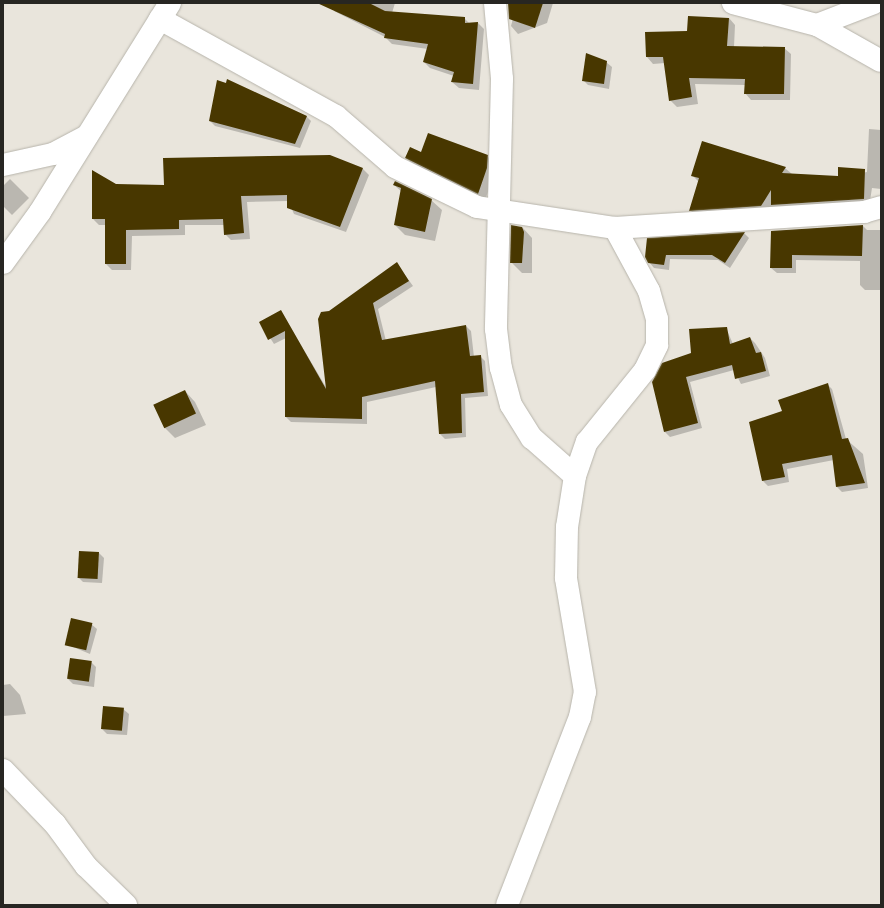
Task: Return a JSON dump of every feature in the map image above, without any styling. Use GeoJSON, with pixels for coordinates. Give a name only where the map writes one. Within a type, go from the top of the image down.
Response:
{"type":"FeatureCollection","features":[{"type":"Feature","properties":{"kind":"street"},"geometry":{"type":"LineString","coordinates":[[495,3],[502,79],[496,329],[501,368],[511,405],[532,438],[575,476]]}},
{"type":"Feature","properties":{"kind":"street"},"geometry":{"type":"LineString","coordinates":[[734,3],[817,25],[881,61]]}},
{"type":"Feature","properties":{"kind":"street"},"geometry":{"type":"LineString","coordinates":[[817,25],[874,3]]}},
{"type":"Feature","properties":{"kind":"street"},"geometry":{"type":"LineString","coordinates":[[3,263],[87,136],[165,11],[336,116],[395,167],[477,207],[498,212],[533,213],[615,228],[864,212],[881,207]]}},
{"type":"Feature","properties":{"kind":"street"},"geometry":{"type":"LineString","coordinates":[[3,164],[53,154],[87,136]]}},
{"type":"Feature","properties":{"kind":"street"},"geometry":{"type":"LineString","coordinates":[[507,905],[580,717],[585,692],[566,578],[567,527],[575,476],[587,442],[645,370],[657,345],[657,319],[649,291],[615,228]]}},
{"type":"Feature","properties":{"kind":"street"},"geometry":{"type":"LineString","coordinates":[[3,770],[55,824],[86,866],[126,905]]}},
{"type":"Feature","properties":{"kind":"building"},"geometry":{"type":"Polygon","coordinates":[[[317,3],[369,3],[385,11],[465,17],[465,23],[478,22],[473,84],[451,82],[454,72],[423,62],[428,44],[384,38],[385,34],[317,3]]]}},
{"type":"Feature","properties":{"kind":"building"},"geometry":{"type":"Polygon","coordinates":[[[508,3],[543,3],[535,28],[509,19],[508,3]]]}},
{"type":"Feature","properties":{"kind":"building"},"geometry":{"type":"Polygon","coordinates":[[[688,16],[729,18],[727,46],[785,47],[784,94],[744,94],[745,79],[689,78],[692,97],[669,101],[663,57],[646,57],[645,32],[687,31],[688,16]]]}},
{"type":"Feature","properties":{"kind":"building"},"geometry":{"type":"Polygon","coordinates":[[[586,53],[607,61],[604,84],[582,81],[586,53]]]}},
{"type":"Feature","properties":{"kind":"building"},"geometry":{"type":"Polygon","coordinates":[[[227,79],[307,116],[295,144],[209,121],[217,80],[226,83],[227,79]]]}},
{"type":"Feature","properties":{"kind":"building"},"geometry":{"type":"Polygon","coordinates":[[[428,133],[488,155],[487,168],[478,194],[405,158],[410,147],[421,152],[428,133]]]}},
{"type":"Feature","properties":{"kind":"building"},"geometry":{"type":"Polygon","coordinates":[[[702,141],[786,167],[782,173],[838,176],[838,167],[865,169],[864,199],[771,205],[771,190],[761,206],[689,211],[699,178],[691,176],[702,141]]]}},
{"type":"Feature","properties":{"kind":"building"},"geometry":{"type":"Polygon","coordinates":[[[330,155],[363,168],[340,227],[287,208],[287,195],[241,196],[244,233],[224,235],[223,219],[179,220],[179,229],[126,230],[126,264],[105,264],[105,219],[92,219],[92,170],[116,184],[164,185],[163,158],[330,155]]]}},
{"type":"Feature","properties":{"kind":"building"},"geometry":{"type":"Polygon","coordinates":[[[395,181],[432,199],[425,232],[394,225],[401,188],[393,185],[395,181]]]}},
{"type":"Feature","properties":{"kind":"building"},"geometry":{"type":"Polygon","coordinates":[[[511,225],[522,227],[524,232],[522,263],[510,263],[511,225]]]}},
{"type":"Feature","properties":{"kind":"building"},"geometry":{"type":"Polygon","coordinates":[[[863,225],[862,256],[792,255],[792,268],[770,268],[771,231],[863,225]]]}},
{"type":"Feature","properties":{"kind":"building"},"geometry":{"type":"Polygon","coordinates":[[[745,232],[725,263],[712,255],[666,255],[664,265],[648,263],[645,257],[647,238],[745,232]]]}},
{"type":"Feature","properties":{"kind":"building"},"geometry":{"type":"Polygon","coordinates":[[[397,262],[409,281],[373,303],[382,340],[466,325],[470,356],[481,355],[484,392],[461,394],[462,433],[439,434],[435,381],[362,397],[362,419],[285,417],[285,331],[268,340],[259,322],[281,310],[326,389],[318,319],[321,312],[329,311],[397,262]]]}},
{"type":"Feature","properties":{"kind":"building"},"geometry":{"type":"Polygon","coordinates":[[[727,327],[730,344],[750,337],[756,353],[761,352],[766,371],[735,379],[732,365],[686,377],[698,423],[664,432],[652,382],[662,363],[691,353],[689,329],[727,327]]]}},
{"type":"Feature","properties":{"kind":"building"},"geometry":{"type":"Polygon","coordinates":[[[828,383],[842,439],[848,438],[865,483],[836,487],[832,455],[782,464],[785,477],[762,481],[749,422],[782,411],[778,400],[828,383]]]}},
{"type":"Feature","properties":{"kind":"building"},"geometry":{"type":"Polygon","coordinates":[[[185,390],[196,414],[164,428],[153,405],[185,390]]]}},
{"type":"Feature","properties":{"kind":"building"},"geometry":{"type":"Polygon","coordinates":[[[79,551],[99,552],[98,579],[78,578],[79,551]]]}},
{"type":"Feature","properties":{"kind":"building"},"geometry":{"type":"Polygon","coordinates":[[[71,618],[92,623],[86,650],[65,645],[71,618]]]}},
{"type":"Feature","properties":{"kind":"building"},"geometry":{"type":"Polygon","coordinates":[[[70,658],[92,661],[89,682],[67,679],[70,658]]]}},
{"type":"Feature","properties":{"kind":"building"},"geometry":{"type":"Polygon","coordinates":[[[103,706],[124,708],[122,731],[101,729],[103,706]]]}}]}
